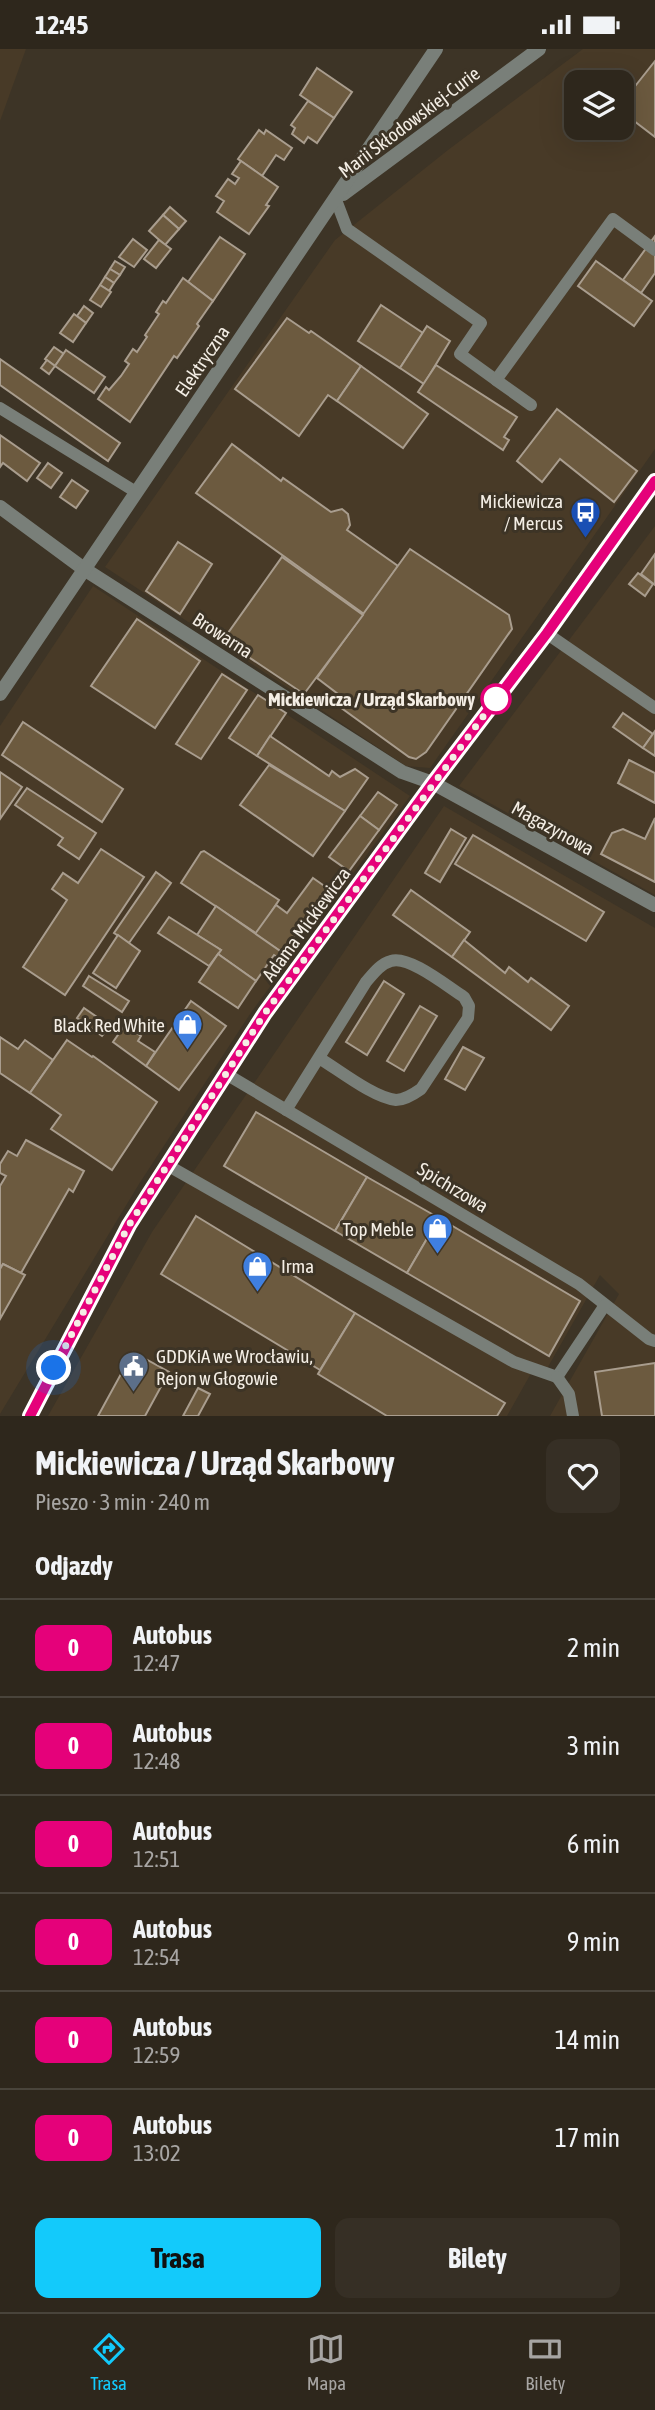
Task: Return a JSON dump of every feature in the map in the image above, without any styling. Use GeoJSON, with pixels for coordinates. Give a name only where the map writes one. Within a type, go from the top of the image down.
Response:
{"type":"FeatureCollection","features":[{"type":"Feature","properties":{"kind":"street","name":"Elektryczna"},"geometry":{"type":"LineString","coordinates":[[0,694],[436,49]]}},
{"type":"Feature","properties":{"kind":"street","name":"Marii Skłodowskiej-Curie"},"geometry":{"type":"LineString","coordinates":[[336,200],[539,49]]}},
{"type":"Feature","properties":{"kind":"street","name":"Adama Mickiewicza"},"geometry":{"type":"LineString","coordinates":[[30,1416],[129,1225],[265,1013],[433,783],[547,633],[655,481]]}},
{"type":"Feature","properties":{"kind":"street","name":"Browarna"},"geometry":{"type":"LineString","coordinates":[[0,507],[84,569],[402,772],[433,783]]}},
{"type":"Feature","properties":{"kind":"street","name":"Magazynowa"},"geometry":{"type":"LineString","coordinates":[[433,783],[655,905]]}},
{"type":"Feature","properties":{"kind":"lane"},"geometry":{"type":"LineString","coordinates":[[336,200],[347,229],[481,323],[460,355],[531,405]]}},
{"type":"Feature","properties":{"kind":"lane"},"geometry":{"type":"LineString","coordinates":[[496,380],[613,219],[655,250]]}},
{"type":"Feature","properties":{"kind":"lane"},"geometry":{"type":"LineString","coordinates":[[0,408],[136,492]]}},
{"type":"Feature","properties":{"kind":"lane"},"geometry":{"type":"LineString","coordinates":[[547,633],[655,708]]}},
{"type":"Feature","properties":{"kind":"lane"},"geometry":{"type":"LineString","coordinates":[[286,1110],[366,982],[379,967],[392,960],[408,961],[464,997],[469,1006],[468,1018],[421,1089],[411,1096],[399,1100],[383,1097],[319,1058]]}},
{"type":"Feature","properties":{"kind":"lane","name":"Spichrzowa"},"geometry":{"type":"LineString","coordinates":[[226,1074],[579,1284],[655,1341]]}},
{"type":"Feature","properties":{"kind":"lane"},"geometry":{"type":"LineString","coordinates":[[167,1165],[514,1361],[557,1377],[569,1394],[573,1416]]}},
{"type":"Feature","properties":{"kind":"lane"},"geometry":{"type":"LineString","coordinates":[[557,1377],[605,1305]]}},
{"type":"Feature","properties":{"kind":"shaded area"},"geometry":{"type":"Polygon","coordinates":[[[0,49],[26,49],[0,121],[0,49]]]}},
{"type":"Feature","properties":{"kind":"shaded area"},"geometry":{"type":"Polygon","coordinates":[[[583,49],[655,49],[655,449],[430,768],[406,766],[105,567],[335,240],[448,150],[583,49]]]}},
{"type":"Feature","properties":{"kind":"shaded area"},"geometry":{"type":"Polygon","coordinates":[[[655,526],[655,895],[459,786],[655,526]]]}},
{"type":"Feature","properties":{"kind":"shaded area"},"geometry":{"type":"Polygon","coordinates":[[[93,586],[410,796],[250,1014],[139,1184],[0,1414],[0,726],[93,586]]]}},
{"type":"Feature","properties":{"kind":"shaded area"},"geometry":{"type":"Polygon","coordinates":[[[444,806],[655,928],[655,1416],[550,1416],[619,1294],[600,1275],[544,1374],[534,1368],[507,1416],[48,1416],[152,1232],[444,806]]]}},
{"type":"Feature","properties":{"kind":"building"},"geometry":{"type":"Polygon","coordinates":[[[655,61],[655,137],[634,121],[634,88],[655,61]]]}},
{"type":"Feature","properties":{"kind":"building"},"geometry":{"type":"Polygon","coordinates":[[[317,68],[352,92],[334,118],[300,95],[317,68]]]}},
{"type":"Feature","properties":{"kind":"building"},"geometry":{"type":"Polygon","coordinates":[[[308,101],[334,118],[317,143],[308,137],[304,143],[292,134],[295,128],[291,125],[308,101]]]}},
{"type":"Feature","properties":{"kind":"building"},"geometry":{"type":"Polygon","coordinates":[[[259,130],[264,134],[266,130],[292,148],[284,160],[276,155],[262,176],[238,159],[259,130]]]}},
{"type":"Feature","properties":{"kind":"building"},"geometry":{"type":"Polygon","coordinates":[[[241,161],[278,187],[266,205],[269,206],[249,234],[217,212],[224,201],[216,196],[228,179],[235,184],[239,178],[232,174],[241,161]]]}},
{"type":"Feature","properties":{"kind":"building"},"geometry":{"type":"Polygon","coordinates":[[[170,207],[186,221],[179,229],[163,215],[170,207]]]}},
{"type":"Feature","properties":{"kind":"building"},"geometry":{"type":"Polygon","coordinates":[[[163,215],[179,229],[165,245],[149,231],[163,215]]]}},
{"type":"Feature","properties":{"kind":"building"},"geometry":{"type":"Polygon","coordinates":[[[655,236],[655,273],[641,293],[623,280],[655,236]]]}},
{"type":"Feature","properties":{"kind":"building"},"geometry":{"type":"Polygon","coordinates":[[[220,237],[245,254],[213,301],[188,282],[220,237]]]}},
{"type":"Feature","properties":{"kind":"building"},"geometry":{"type":"Polygon","coordinates":[[[133,239],[147,250],[134,267],[119,257],[133,239]]]}},
{"type":"Feature","properties":{"kind":"building"},"geometry":{"type":"Polygon","coordinates":[[[159,240],[171,249],[156,268],[144,259],[159,240]]]}},
{"type":"Feature","properties":{"kind":"building"},"geometry":{"type":"Polygon","coordinates":[[[115,261],[125,267],[120,275],[110,269],[115,261]]]}},
{"type":"Feature","properties":{"kind":"building"},"geometry":{"type":"Polygon","coordinates":[[[596,261],[652,301],[634,326],[578,286],[596,261]]]}},
{"type":"Feature","properties":{"kind":"building"},"geometry":{"type":"Polygon","coordinates":[[[110,269],[120,275],[114,283],[105,277],[110,269]]]}},
{"type":"Feature","properties":{"kind":"building"},"geometry":{"type":"Polygon","coordinates":[[[105,277],[114,283],[109,291],[100,285],[105,277]]]}},
{"type":"Feature","properties":{"kind":"building"},"geometry":{"type":"Polygon","coordinates":[[[183,278],[213,301],[197,324],[199,326],[177,358],[174,356],[130,422],[98,399],[106,387],[109,390],[121,376],[129,364],[125,361],[133,349],[137,352],[147,337],[145,335],[159,314],[156,312],[163,301],[166,303],[183,278]]]}},
{"type":"Feature","properties":{"kind":"building"},"geometry":{"type":"Polygon","coordinates":[[[100,285],[111,292],[101,307],[90,300],[100,285]]]}},
{"type":"Feature","properties":{"kind":"building"},"geometry":{"type":"Polygon","coordinates":[[[381,305],[423,333],[400,368],[358,341],[381,305]]]}},
{"type":"Feature","properties":{"kind":"building"},"geometry":{"type":"Polygon","coordinates":[[[84,306],[93,313],[86,323],[77,316],[84,306]]]}},
{"type":"Feature","properties":{"kind":"building"},"geometry":{"type":"Polygon","coordinates":[[[74,314],[86,323],[73,342],[60,333],[74,314]]]}},
{"type":"Feature","properties":{"kind":"building"},"geometry":{"type":"Polygon","coordinates":[[[287,318],[309,333],[311,331],[361,366],[337,401],[328,395],[299,436],[235,389],[287,318]]]}},
{"type":"Feature","properties":{"kind":"building"},"geometry":{"type":"Polygon","coordinates":[[[427,326],[450,341],[424,384],[400,368],[427,326]]]}},
{"type":"Feature","properties":{"kind":"building"},"geometry":{"type":"Polygon","coordinates":[[[54,347],[64,354],[55,366],[45,359],[54,347]]]}},
{"type":"Feature","properties":{"kind":"building"},"geometry":{"type":"Polygon","coordinates":[[[66,350],[105,377],[94,393],[55,366],[66,350]]]}},
{"type":"Feature","properties":{"kind":"building"},"geometry":{"type":"Polygon","coordinates":[[[0,359],[120,443],[108,461],[0,385],[0,359]]]}},
{"type":"Feature","properties":{"kind":"building"},"geometry":{"type":"Polygon","coordinates":[[[47,360],[55,366],[49,374],[41,368],[47,360]]]}},
{"type":"Feature","properties":{"kind":"building"},"geometry":{"type":"Polygon","coordinates":[[[436,365],[517,417],[504,437],[509,440],[503,450],[418,392],[436,365]]]}},
{"type":"Feature","properties":{"kind":"building"},"geometry":{"type":"Polygon","coordinates":[[[361,366],[428,414],[403,448],[337,401],[361,366]]]}},
{"type":"Feature","properties":{"kind":"building"},"geometry":{"type":"Polygon","coordinates":[[[557,409],[637,471],[614,502],[560,459],[542,482],[517,461],[557,409]]]}},
{"type":"Feature","properties":{"kind":"building"},"geometry":{"type":"Polygon","coordinates":[[[0,435],[40,463],[27,481],[3,463],[0,467],[0,435]]]}},
{"type":"Feature","properties":{"kind":"building"},"geometry":{"type":"Polygon","coordinates":[[[232,444],[281,481],[283,478],[331,512],[342,509],[348,514],[350,525],[347,530],[398,566],[364,614],[196,493],[232,444]]]}},
{"type":"Feature","properties":{"kind":"building"},"geometry":{"type":"Polygon","coordinates":[[[48,463],[62,473],[51,488],[37,478],[48,463]]]}},
{"type":"Feature","properties":{"kind":"building"},"geometry":{"type":"Polygon","coordinates":[[[72,480],[88,491],[76,508],[60,497],[72,480]]]}},
{"type":"Feature","properties":{"kind":"building"},"geometry":{"type":"Polygon","coordinates":[[[178,542],[212,564],[180,614],[146,591],[178,542]]]}},
{"type":"Feature","properties":{"kind":"building"},"geometry":{"type":"Polygon","coordinates":[[[410,549],[509,615],[512,629],[426,752],[416,759],[409,757],[333,702],[338,694],[317,678],[410,549]]]}},
{"type":"Feature","properties":{"kind":"building"},"geometry":{"type":"Polygon","coordinates":[[[655,554],[655,585],[641,574],[655,554]]]}},
{"type":"Feature","properties":{"kind":"building"},"geometry":{"type":"Polygon","coordinates":[[[282,557],[363,615],[304,694],[223,640],[282,557]]]}},
{"type":"Feature","properties":{"kind":"building"},"geometry":{"type":"Polygon","coordinates":[[[638,573],[653,584],[645,596],[629,584],[638,573]]]}},
{"type":"Feature","properties":{"kind":"building"},"geometry":{"type":"Polygon","coordinates":[[[137,619],[200,661],[155,728],[91,686],[137,619]]]}},
{"type":"Feature","properties":{"kind":"building"},"geometry":{"type":"Polygon","coordinates":[[[222,674],[247,690],[201,759],[176,744],[222,674]]]}},
{"type":"Feature","properties":{"kind":"building"},"geometry":{"type":"Polygon","coordinates":[[[258,695],[286,713],[257,756],[229,738],[258,695]]]}},
{"type":"Feature","properties":{"kind":"building"},"geometry":{"type":"Polygon","coordinates":[[[623,713],[653,734],[643,748],[613,727],[623,713]]]}},
{"type":"Feature","properties":{"kind":"building"},"geometry":{"type":"Polygon","coordinates":[[[23,722],[123,789],[102,822],[2,755],[23,722]]]}},
{"type":"Feature","properties":{"kind":"building"},"geometry":{"type":"Polygon","coordinates":[[[655,731],[655,756],[643,748],[655,731]]]}},
{"type":"Feature","properties":{"kind":"building"},"geometry":{"type":"Polygon","coordinates":[[[270,736],[329,776],[332,771],[340,777],[355,769],[368,778],[345,811],[257,756],[270,736]]]}},
{"type":"Feature","properties":{"kind":"building"},"geometry":{"type":"Polygon","coordinates":[[[629,760],[655,773],[655,803],[618,783],[629,760]]]}},
{"type":"Feature","properties":{"kind":"building"},"geometry":{"type":"Polygon","coordinates":[[[269,765],[345,811],[313,856],[240,805],[269,765]]]}},
{"type":"Feature","properties":{"kind":"building"},"geometry":{"type":"Polygon","coordinates":[[[0,772],[22,787],[0,819],[0,772]]]}},
{"type":"Feature","properties":{"kind":"building"},"geometry":{"type":"Polygon","coordinates":[[[27,788],[96,833],[79,859],[58,845],[63,838],[15,805],[27,788]]]}},
{"type":"Feature","properties":{"kind":"building"},"geometry":{"type":"Polygon","coordinates":[[[378,792],[397,805],[379,830],[360,816],[378,792]]]}},
{"type":"Feature","properties":{"kind":"building"},"geometry":{"type":"Polygon","coordinates":[[[360,816],[379,830],[349,871],[329,857],[360,816]]]}},
{"type":"Feature","properties":{"kind":"building"},"geometry":{"type":"Polygon","coordinates":[[[655,818],[655,882],[601,854],[612,833],[623,829],[645,839],[655,818]]]}},
{"type":"Feature","properties":{"kind":"building"},"geometry":{"type":"Polygon","coordinates":[[[451,829],[466,838],[440,882],[425,873],[451,829]]]}},
{"type":"Feature","properties":{"kind":"building"},"geometry":{"type":"Polygon","coordinates":[[[473,835],[604,912],[586,941],[455,864],[473,835]]]}},
{"type":"Feature","properties":{"kind":"building"},"geometry":{"type":"Polygon","coordinates":[[[101,849],[144,877],[65,995],[23,967],[67,900],[52,889],[63,873],[78,883],[101,849]]]}},
{"type":"Feature","properties":{"kind":"building"},"geometry":{"type":"Polygon","coordinates":[[[204,851],[279,900],[257,934],[181,883],[204,851]]]}},
{"type":"Feature","properties":{"kind":"building"},"geometry":{"type":"Polygon","coordinates":[[[156,872],[171,883],[129,943],[114,933],[156,872]]]}},
{"type":"Feature","properties":{"kind":"building"},"geometry":{"type":"Polygon","coordinates":[[[313,878],[330,890],[283,953],[255,934],[276,905],[287,913],[313,878]]]}},
{"type":"Feature","properties":{"kind":"building"},"geometry":{"type":"Polygon","coordinates":[[[411,890],[470,932],[452,957],[393,915],[411,890]]]}},
{"type":"Feature","properties":{"kind":"building"},"geometry":{"type":"Polygon","coordinates":[[[216,906],[283,953],[279,958],[274,955],[256,981],[218,954],[221,950],[197,935],[216,906]]]}},
{"type":"Feature","properties":{"kind":"building"},"geometry":{"type":"Polygon","coordinates":[[[169,917],[221,950],[209,966],[158,933],[169,917]]]}},
{"type":"Feature","properties":{"kind":"building"},"geometry":{"type":"Polygon","coordinates":[[[118,935],[140,951],[116,988],[93,973],[118,935]]]}},
{"type":"Feature","properties":{"kind":"building"},"geometry":{"type":"Polygon","coordinates":[[[464,940],[505,973],[509,967],[528,982],[531,978],[569,1006],[551,1030],[452,957],[464,940]]]}},
{"type":"Feature","properties":{"kind":"building"},"geometry":{"type":"Polygon","coordinates":[[[218,954],[256,981],[238,1008],[199,982],[218,954]]]}},
{"type":"Feature","properties":{"kind":"building"},"geometry":{"type":"Polygon","coordinates":[[[89,976],[129,1001],[122,1012],[83,986],[89,976]]]}},
{"type":"Feature","properties":{"kind":"building"},"geometry":{"type":"Polygon","coordinates":[[[384,981],[404,994],[367,1055],[346,1042],[384,981]]]}},
{"type":"Feature","properties":{"kind":"building"},"geometry":{"type":"Polygon","coordinates":[[[191,1001],[226,1026],[179,1090],[146,1066],[191,1001]]]}},
{"type":"Feature","properties":{"kind":"building"},"geometry":{"type":"Polygon","coordinates":[[[420,1006],[437,1016],[404,1071],[387,1061],[420,1006]]]}},
{"type":"Feature","properties":{"kind":"building"},"geometry":{"type":"Polygon","coordinates":[[[84,1008],[110,1026],[102,1036],[77,1018],[84,1008]]]}},
{"type":"Feature","properties":{"kind":"building"},"geometry":{"type":"Polygon","coordinates":[[[125,1025],[141,1036],[138,1041],[155,1052],[146,1066],[113,1042],[125,1025]]]}},
{"type":"Feature","properties":{"kind":"building"},"geometry":{"type":"Polygon","coordinates":[[[0,1037],[18,1049],[25,1040],[53,1060],[30,1093],[0,1073],[0,1037]]]}},
{"type":"Feature","properties":{"kind":"building"},"geometry":{"type":"Polygon","coordinates":[[[67,1040],[157,1102],[112,1170],[51,1129],[61,1115],[30,1093],[67,1040]]]}},
{"type":"Feature","properties":{"kind":"building"},"geometry":{"type":"Polygon","coordinates":[[[463,1047],[484,1058],[465,1090],[445,1079],[463,1047]]]}},
{"type":"Feature","properties":{"kind":"building"},"geometry":{"type":"Polygon","coordinates":[[[256,1112],[367,1177],[335,1231],[224,1166],[256,1112]]]}},
{"type":"Feature","properties":{"kind":"building"},"geometry":{"type":"Polygon","coordinates":[[[26,1140],[84,1171],[73,1192],[69,1189],[21,1273],[3,1264],[0,1269],[0,1186],[6,1176],[0,1173],[0,1164],[8,1151],[17,1156],[26,1140]]]}},
{"type":"Feature","properties":{"kind":"building"},"geometry":{"type":"Polygon","coordinates":[[[367,1177],[439,1218],[407,1273],[335,1231],[367,1177]]]}},
{"type":"Feature","properties":{"kind":"building","name":"Irma"},"geometry":{"type":"Polygon","coordinates":[[[196,1216],[355,1313],[320,1370],[161,1274],[196,1216]]]}},
{"type":"Feature","properties":{"kind":"building"},"geometry":{"type":"Polygon","coordinates":[[[439,1218],[580,1301],[549,1356],[407,1273],[439,1218]]]}},
{"type":"Feature","properties":{"kind":"building"},"geometry":{"type":"Polygon","coordinates":[[[3,1264],[25,1275],[0,1319],[0,1269],[3,1264]]]}},
{"type":"Feature","properties":{"kind":"building"},"geometry":{"type":"Polygon","coordinates":[[[355,1313],[505,1403],[497,1416],[387,1416],[318,1374],[355,1313]]]}},
{"type":"Feature","properties":{"kind":"building","name":"GDDKiA we Wrocławiu, Rejon w Głogowie"},"geometry":{"type":"Polygon","coordinates":[[[133,1352],[169,1372],[145,1416],[98,1416],[133,1352]]]}},
{"type":"Feature","properties":{"kind":"building"},"geometry":{"type":"Polygon","coordinates":[[[655,1363],[655,1416],[602,1416],[595,1372],[655,1363]]]}},
{"type":"Feature","properties":{"kind":"building"},"geometry":{"type":"Polygon","coordinates":[[[198,1388],[210,1394],[198,1416],[183,1416],[198,1388]]]}},
{"type":"Feature","properties":{"kind":"bus line","name":"0"},"geometry":{"type":"LineString","coordinates":[[30,1416],[129,1225],[265,1013],[433,783],[547,633],[655,481]]}},
{"type":"Feature","properties":{"kind":"place","name":"Mickiewicza / Mercus"},"geometry":{"type":"Point","coordinates":[586,539]}},
{"type":"Feature","properties":{"kind":"place","name":"Mickiewicza / Urząd Skarbowy"},"geometry":{"type":"Point","coordinates":[496,699]}},
{"type":"Feature","properties":{"kind":"place","name":"Black Red White"},"geometry":{"type":"Point","coordinates":[188,1052]}},
{"type":"Feature","properties":{"kind":"place","name":"Top Meble"},"geometry":{"type":"Point","coordinates":[437,1256]}},
{"type":"Feature","properties":{"kind":"place","name":"Irma"},"geometry":{"type":"Point","coordinates":[258,1293]}},
{"type":"Feature","properties":{"kind":"place","name":"GDDKiA we Wrocławiu, Rejon w Głogowie"},"geometry":{"type":"Point","coordinates":[133,1394]}},
{"type":"Feature","properties":{"kind":"route"},"geometry":{"type":"LineString","coordinates":[[54,1368],[129,1225],[265,1013],[496,699]]}}]}
